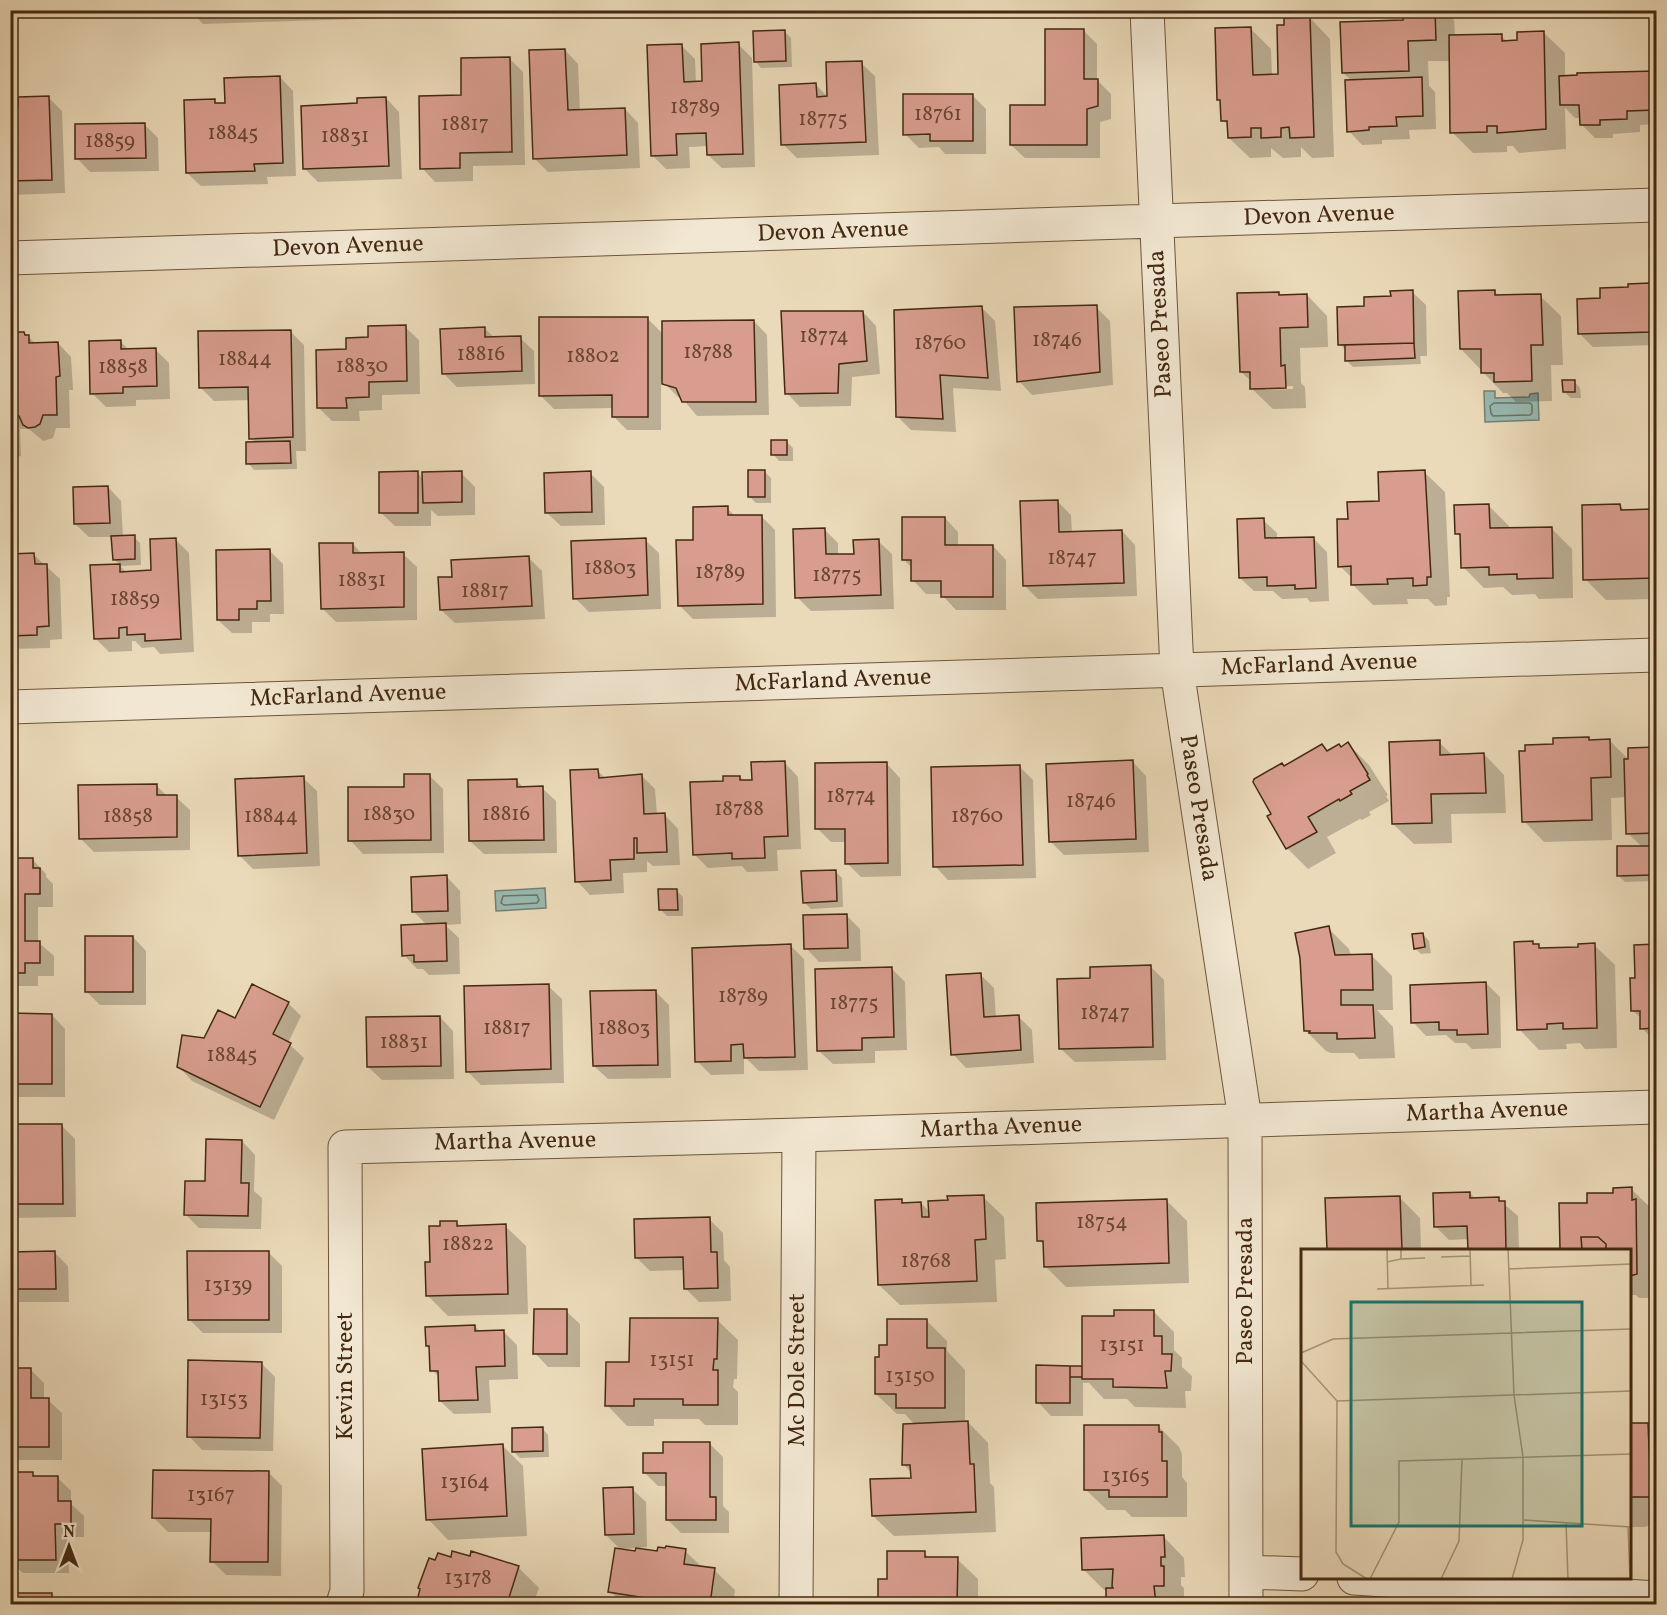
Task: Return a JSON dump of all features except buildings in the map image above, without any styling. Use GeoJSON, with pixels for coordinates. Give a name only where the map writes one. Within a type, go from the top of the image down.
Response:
{"type":"FeatureCollection","features":[{"type":"Feature","properties":{"kind":"street","name":"Paseo Presada"},"geometry":{"type":"LineString","coordinates":[[1147,10],[1177,670],[1245,1119],[1246,1605]]}},
{"type":"Feature","properties":{"kind":"street","name":"Devon Avenue"},"geometry":{"type":"LineString","coordinates":[[10,258],[1656,205]]}},
{"type":"Feature","properties":{"kind":"street","name":"McFarland Avenue"},"geometry":{"type":"LineString","coordinates":[[10,707],[1656,655]]}},
{"type":"Feature","properties":{"kind":"street","name":"Martha Avenue"},"geometry":{"type":"LineString","coordinates":[[345,1147],[799,1135],[1656,1107]]}},
{"type":"Feature","properties":{"kind":"street","name":"Mc Dole Street"},"geometry":{"type":"LineString","coordinates":[[796,1605],[799,1135]]}},
{"type":"Feature","properties":{"kind":"street","name":"Kevin Street"},"geometry":{"type":"LineString","coordinates":[[343,1605],[347,1591],[345,1147]]}},
{"type":"Feature","properties":{"kind":"street"},"geometry":{"type":"LineString","coordinates":[[1247,1572],[1301,1574]]}},
{"type":"Feature","properties":{"kind":"street"},"geometry":{"type":"LineString","coordinates":[[1364,1579],[1550,1598],[1656,1598]]}},
{"type":"Feature","properties":{"kind":"water"},"geometry":{"type":"Polygon","coordinates":[[[1484,391],[1495,391],[1495,398],[1529,397],[1530,394],[1538,393],[1539,420],[1485,422],[1484,391]]]}},
{"type":"Feature","properties":{"kind":"water"},"geometry":{"type":"Polygon","coordinates":[[[545,888],[546,908],[496,911],[495,891],[545,888]]]}}]}
